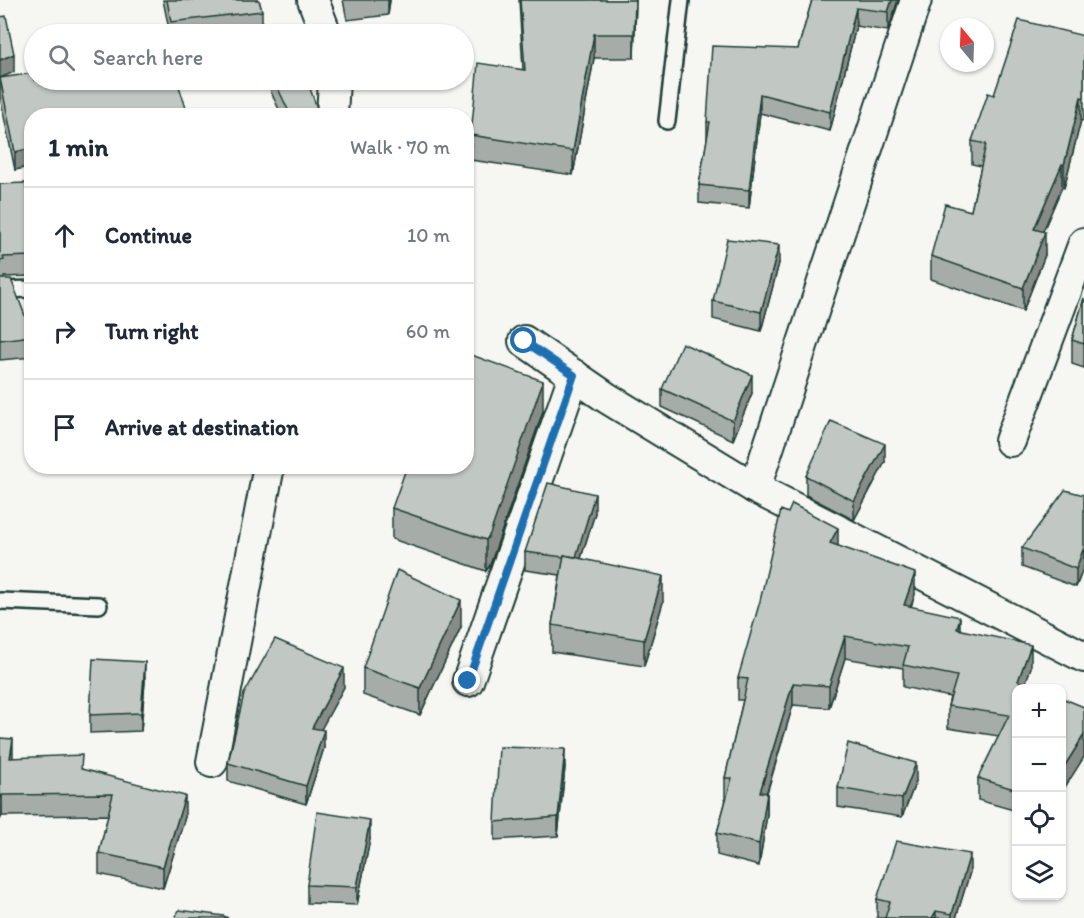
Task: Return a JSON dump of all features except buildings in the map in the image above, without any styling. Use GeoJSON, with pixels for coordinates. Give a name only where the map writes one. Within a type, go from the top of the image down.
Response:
{"type":"FeatureCollection","features":[{"type":"Feature","properties":{"kind":"street"},"geometry":{"type":"LineString","coordinates":[[313,0],[322,24]]}},
{"type":"Feature","properties":{"kind":"street"},"geometry":{"type":"LineString","coordinates":[[755,488],[916,0]]}},
{"type":"Feature","properties":{"kind":"street"},"geometry":{"type":"LineString","coordinates":[[332,108],[333,90]]}},
{"type":"Feature","properties":{"kind":"street"},"geometry":{"type":"LineString","coordinates":[[1010,441],[1084,243]]}},
{"type":"Feature","properties":{"kind":"street"},"geometry":{"type":"LineString","coordinates":[[524,341],[607,398],[755,488],[1084,657]]}},
{"type":"Feature","properties":{"kind":"street"},"geometry":{"type":"LineString","coordinates":[[468,681],[574,375]]}},
{"type":"Feature","properties":{"kind":"street"},"geometry":{"type":"LineString","coordinates":[[212,762],[267,474]]}},
{"type":"Feature","properties":{"kind":"lane"},"geometry":{"type":"LineString","coordinates":[[667,121],[681,0]]}},
{"type":"Feature","properties":{"kind":"lane"},"geometry":{"type":"LineString","coordinates":[[0,290],[24,289]]}},
{"type":"Feature","properties":{"kind":"lane"},"geometry":{"type":"LineString","coordinates":[[0,601],[99,605]]}},
{"type":"Feature","properties":{"kind":"route"},"geometry":{"type":"LineString","coordinates":[[468,681],[574,375],[524,341]]}}]}
